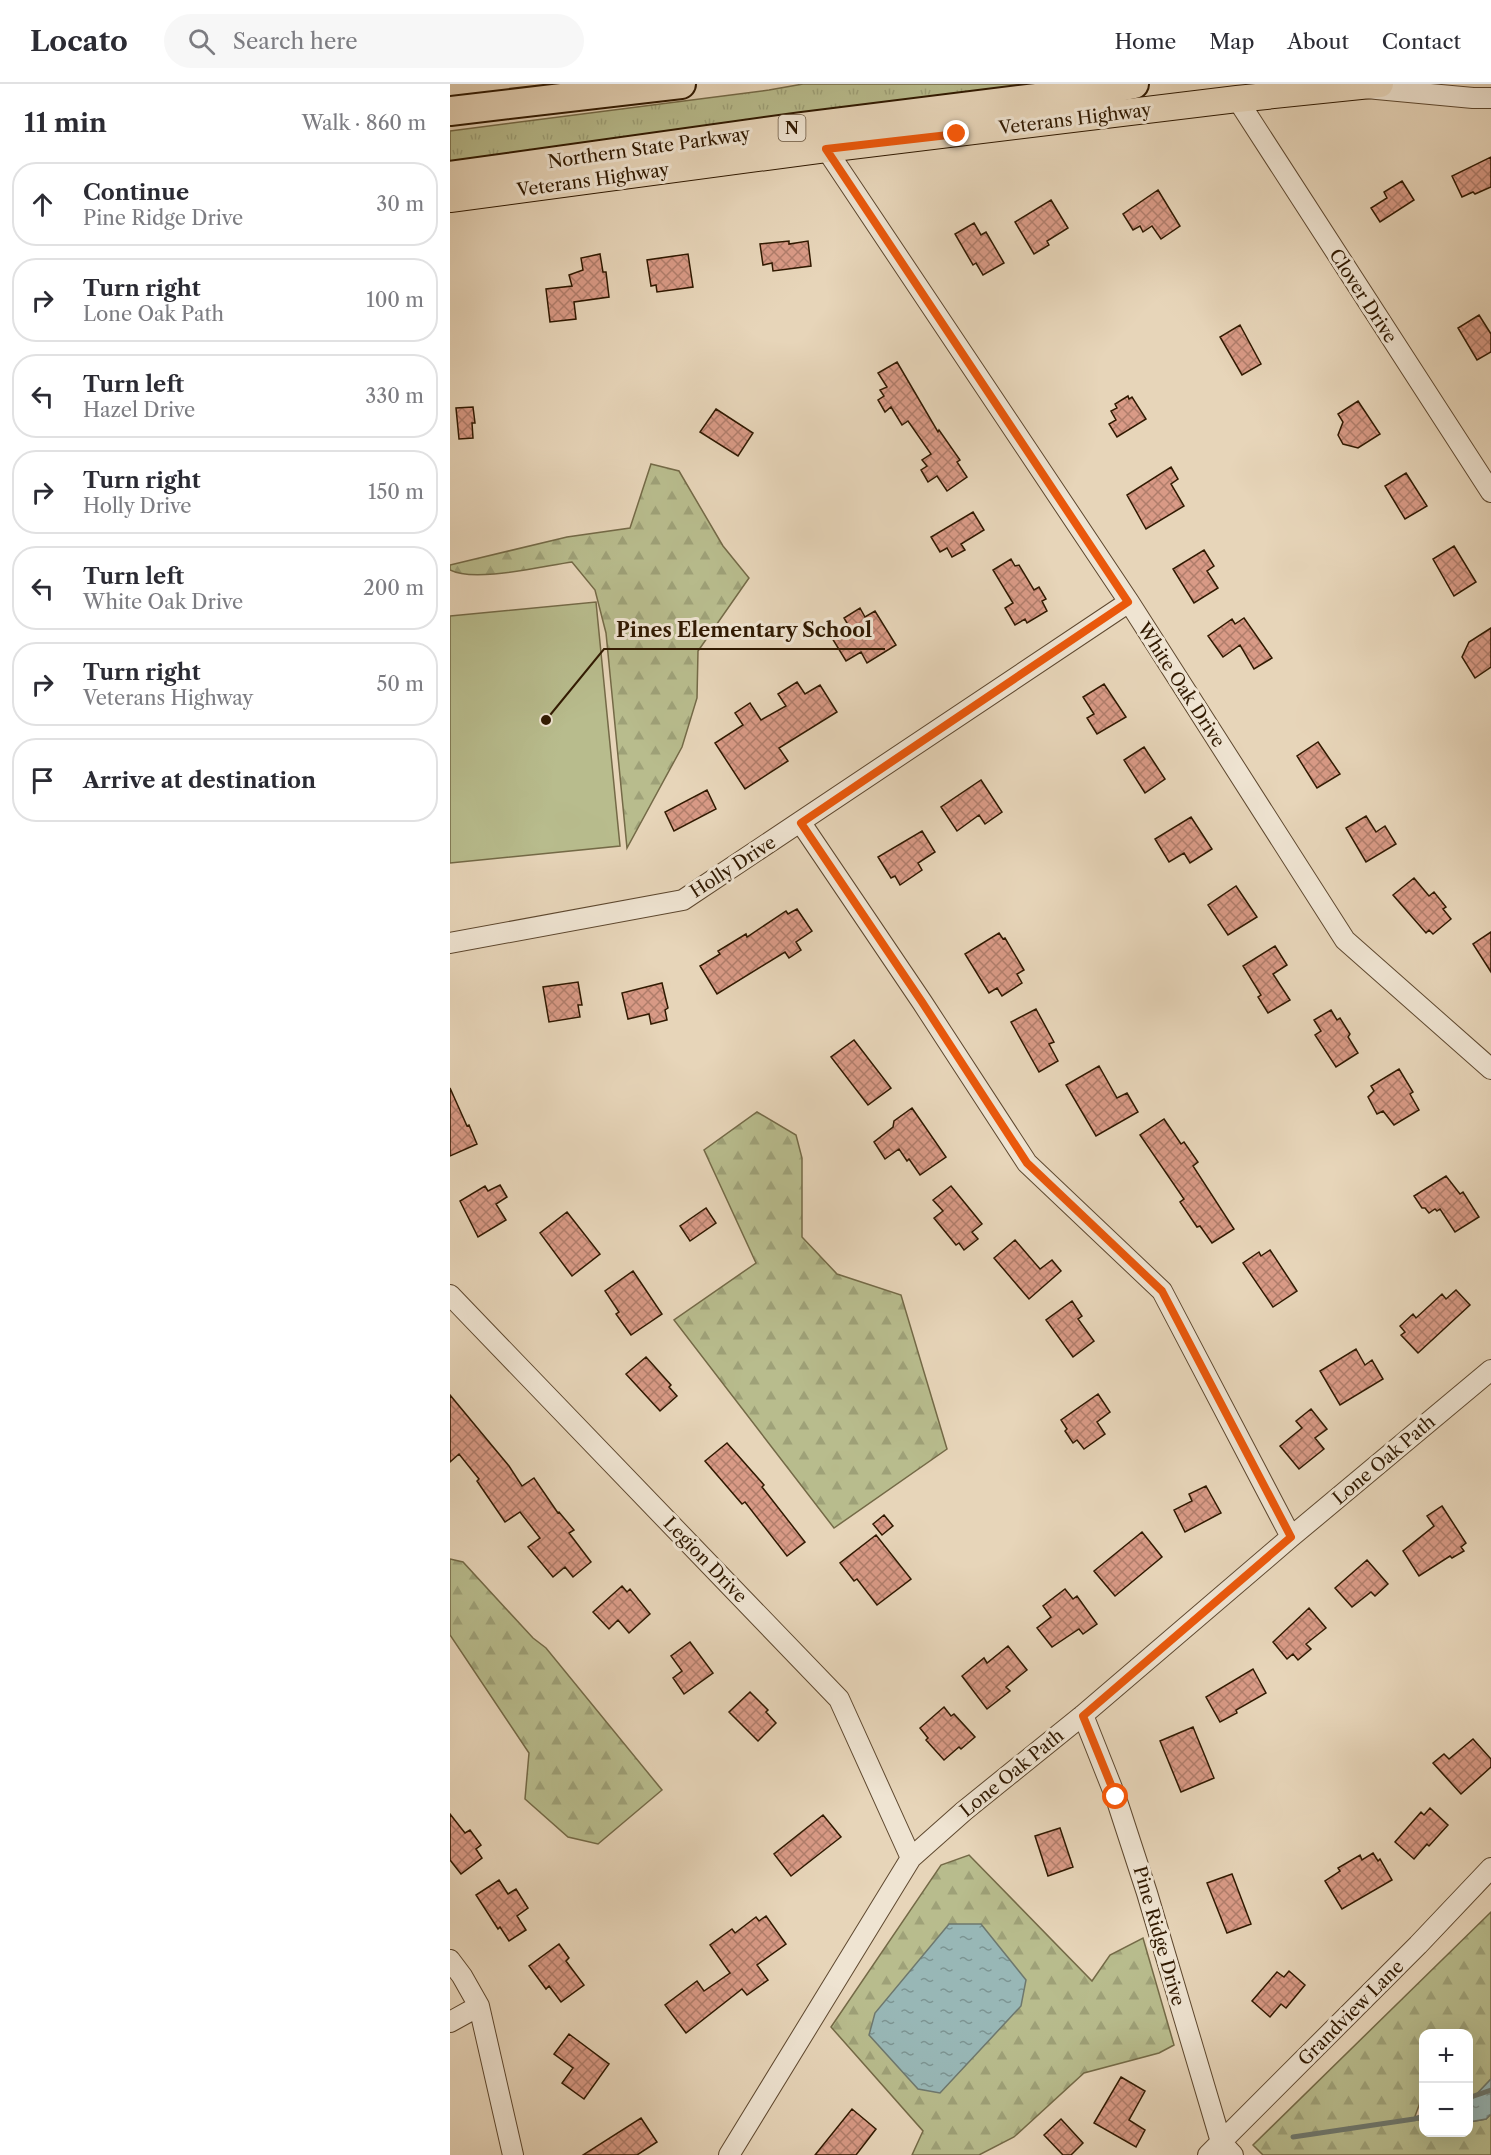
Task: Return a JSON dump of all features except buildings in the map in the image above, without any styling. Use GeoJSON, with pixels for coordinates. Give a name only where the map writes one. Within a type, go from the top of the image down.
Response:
{"type":"FeatureCollection","features":[{"type":"Feature","properties":{"kind":"highway"},"geometry":{"type":"LineString","coordinates":[[450,111],[681,84]]}},
{"type":"Feature","properties":{"kind":"highway","name":"Northern State Parkway"},"geometry":{"type":"LineString","coordinates":[[450,176],[1134,84]]}},
{"type":"Feature","properties":{"kind":"main road","name":"Veterans Highway"},"geometry":{"type":"LineString","coordinates":[[450,199],[826,149],[1380,84]]}},
{"type":"Feature","properties":{"kind":"street"},"geometry":{"type":"LineString","coordinates":[[1355,86],[1491,98]]}},
{"type":"Feature","properties":{"kind":"street","name":"Clover Drive"},"geometry":{"type":"LineString","coordinates":[[1237,99],[1491,492]]}},
{"type":"Feature","properties":{"kind":"street","name":"White Oak Drive"},"geometry":{"type":"LineString","coordinates":[[826,149],[1128,602],[1345,940],[1491,1069]]}},
{"type":"Feature","properties":{"kind":"street","name":"Holly Drive"},"geometry":{"type":"LineString","coordinates":[[450,943],[683,900],[1128,602]]}},
{"type":"Feature","properties":{"kind":"street"},"geometry":{"type":"LineString","coordinates":[[801,823],[1027,1163],[1162,1291],[1291,1537]]}},
{"type":"Feature","properties":{"kind":"street","name":"Legion Drive"},"geometry":{"type":"LineString","coordinates":[[450,1295],[838,1699],[911,1858]]}},
{"type":"Feature","properties":{"kind":"street","name":"Lone Oak Path"},"geometry":{"type":"LineString","coordinates":[[729,2155],[911,1858],[964,1811],[1083,1716],[1291,1537],[1491,1370]]}},
{"type":"Feature","properties":{"kind":"street","name":"Pine Ridge Drive"},"geometry":{"type":"LineString","coordinates":[[1083,1716],[1116,1797],[1147,1893],[1221,2151]]}},
{"type":"Feature","properties":{"kind":"street","name":"Grandview Lane"},"geometry":{"type":"LineString","coordinates":[[1221,2151],[1491,1868]]}},
{"type":"Feature","properties":{"kind":"street"},"geometry":{"type":"LineString","coordinates":[[450,1960],[479,2006],[513,2155]]}},
{"type":"Feature","properties":{"kind":"street"},"geometry":{"type":"LineString","coordinates":[[450,2022],[479,2006]]}},
{"type":"Feature","properties":{"kind":"green space"},"geometry":{"type":"Polygon","coordinates":[[[803,84],[1041,84],[878,103],[450,162],[450,131],[803,84]]]}},
{"type":"Feature","properties":{"kind":"green space"},"geometry":{"type":"Polygon","coordinates":[[[651,464],[679,471],[723,546],[749,578],[698,651],[697,698],[682,747],[627,848],[606,633],[595,590],[572,562],[475,575],[450,570],[450,565],[567,537],[630,528],[651,464]]]}},
{"type":"Feature","properties":{"kind":"green space"},"geometry":{"type":"Polygon","coordinates":[[[596,602],[620,846],[450,863],[450,616],[596,602]]]}},
{"type":"Feature","properties":{"kind":"green space"},"geometry":{"type":"Polygon","coordinates":[[[757,1112],[796,1135],[802,1158],[802,1237],[837,1274],[901,1295],[947,1449],[834,1528],[674,1320],[756,1263],[704,1150],[757,1112]]]}},
{"type":"Feature","properties":{"kind":"green space"},"geometry":{"type":"Polygon","coordinates":[[[450,1559],[463,1562],[533,1638],[546,1648],[662,1790],[598,1844],[568,1837],[525,1799],[529,1753],[450,1635],[450,1559]]]}},
{"type":"Feature","properties":{"kind":"green space"},"geometry":{"type":"Polygon","coordinates":[[[969,1855],[1092,1981],[1110,1955],[1143,1938],[1174,2045],[1159,2053],[1084,2073],[1014,2137],[979,2155],[912,2155],[923,2131],[831,2027],[941,1865],[969,1855]]]}},
{"type":"Feature","properties":{"kind":"green space"},"geometry":{"type":"Polygon","coordinates":[[[1491,1912],[1491,2079],[1473,2098],[1473,2029],[1419,2029],[1419,2105],[1414,2119],[1419,2120],[1419,2137],[1473,2137],[1473,2121],[1486,2119],[1491,2114],[1491,2155],[1263,2155],[1253,2145],[1491,1912]]]}},
{"type":"Feature","properties":{"kind":"water"},"geometry":{"type":"Polygon","coordinates":[[[949,1924],[981,1924],[1026,1980],[1021,2006],[940,2093],[918,2089],[869,2035],[875,2013],[949,1924]]]}},
{"type":"Feature","properties":{"kind":"water"},"geometry":{"type":"Polygon","coordinates":[[[1491,2079],[1491,2114],[1486,2119],[1473,2121],[1473,2098],[1491,2079]]]}},
{"type":"Feature","properties":{"kind":"waterway"},"geometry":{"type":"LineString","coordinates":[[1473,2096],[1491,2090]]}},
{"type":"Feature","properties":{"kind":"waterway"},"geometry":{"type":"LineString","coordinates":[[1293,2137],[1419,2118]]}},
{"type":"Feature","properties":{"kind":"place","name":"Pines Elementary School"},"geometry":{"type":"Point","coordinates":[546,720]}},
{"type":"Feature","properties":{"kind":"route"},"geometry":{"type":"LineString","coordinates":[[957,134],[826,149],[1128,602],[801,823],[1027,1163],[1162,1291],[1291,1537],[1083,1716],[1116,1797]]}}]}
